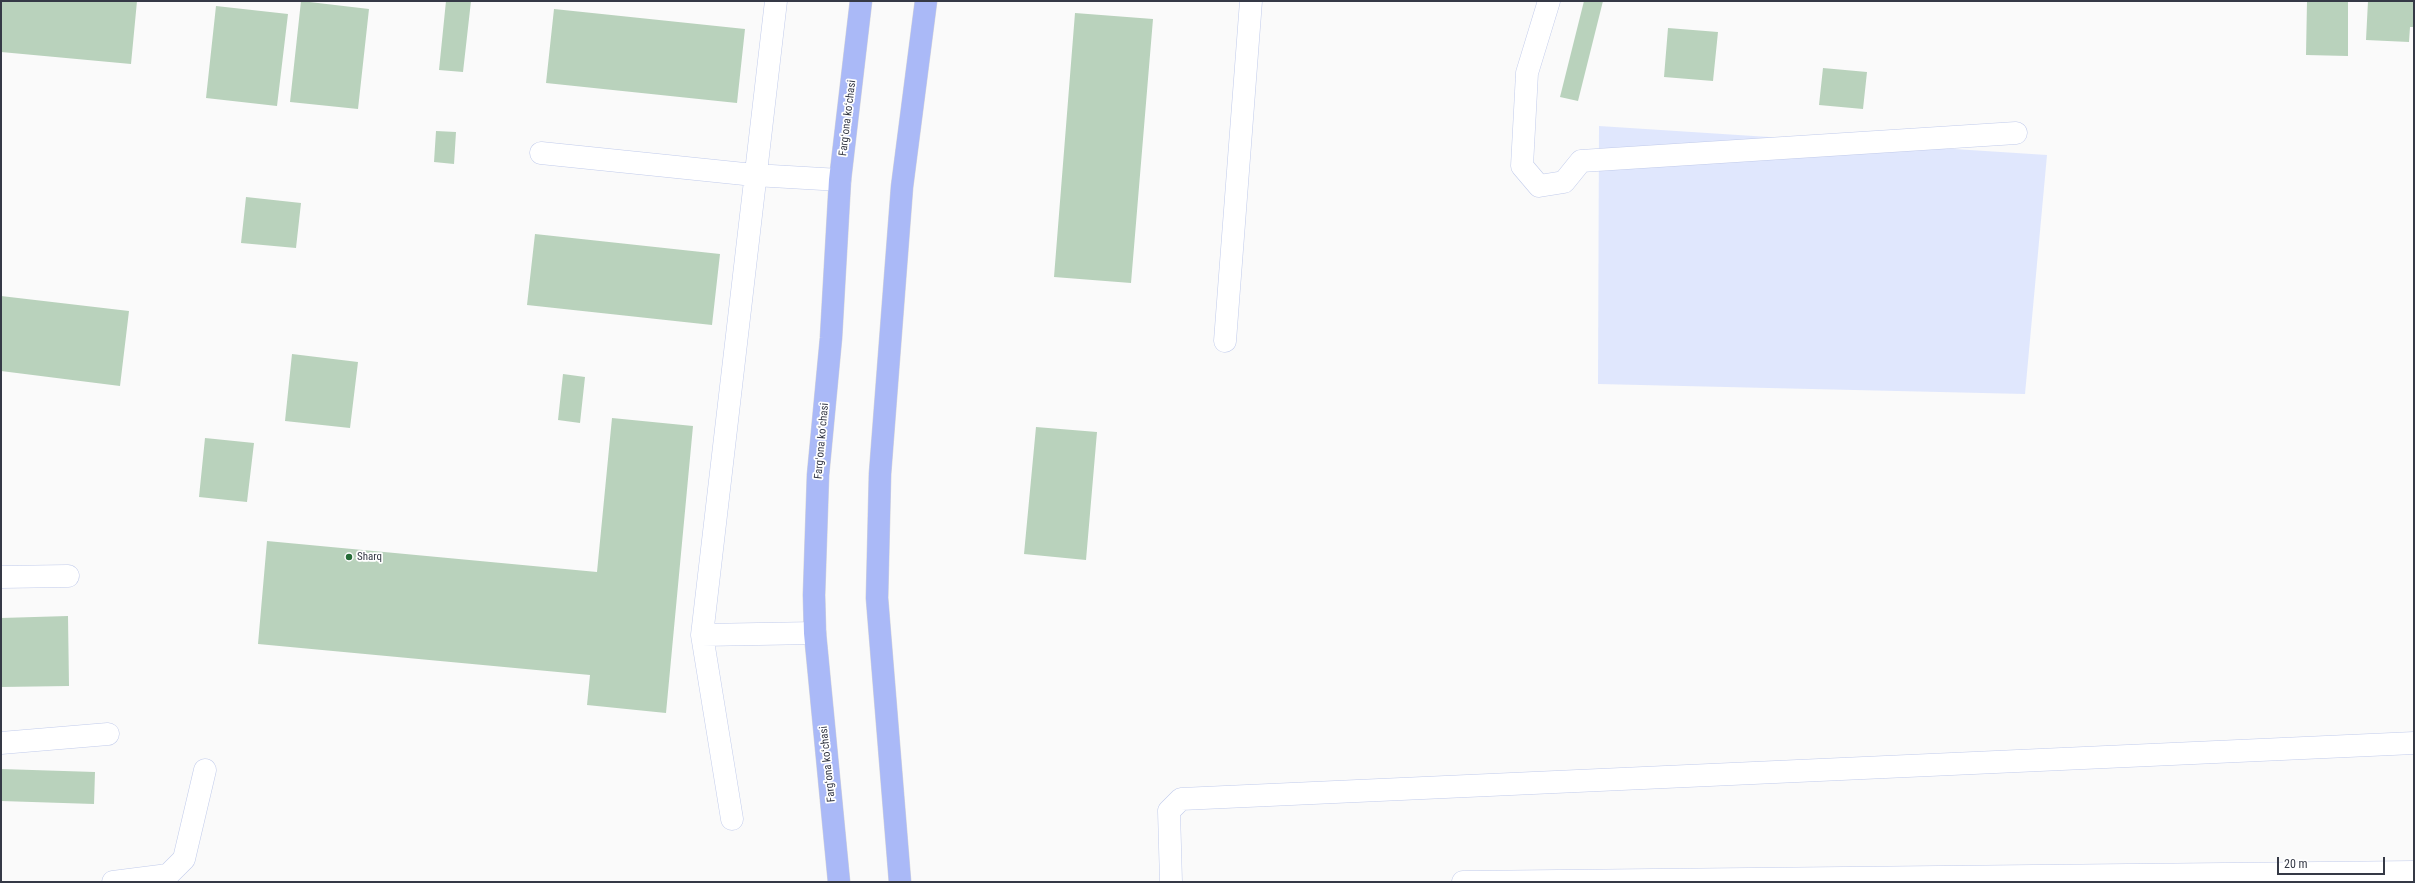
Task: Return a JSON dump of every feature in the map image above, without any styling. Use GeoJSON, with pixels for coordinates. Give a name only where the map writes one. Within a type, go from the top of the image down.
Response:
{"type":"FeatureCollection","features":[{"type":"Feature","properties":{"kind":"main road"},"geometry":{"type":"LineString","coordinates":[[732,819],[702,635],[754,175],[776,1]]}},
{"type":"Feature","properties":{"kind":"main road","name":"Fargʻona koʻchasi"},"geometry":{"type":"LineString","coordinates":[[839,882],[815,633],[814,595],[818,475],[831,338],[840,180],[861,1]]}},
{"type":"Feature","properties":{"kind":"main road"},"geometry":{"type":"LineString","coordinates":[[900,882],[877,598],[880,474],[902,187],[926,1]]}},
{"type":"Feature","properties":{"kind":"main road"},"geometry":{"type":"LineString","coordinates":[[1224,341],[1251,1]]}},
{"type":"Feature","properties":{"kind":"main road"},"geometry":{"type":"LineString","coordinates":[[1549,1],[1527,73],[1522,166],[1539,186],[1564,182],[1581,161],[2016,133]]}},
{"type":"Feature","properties":{"kind":"main road"},"geometry":{"type":"LineString","coordinates":[[541,153],[754,175],[840,180]]}},
{"type":"Feature","properties":{"kind":"main road"},"geometry":{"type":"LineString","coordinates":[[1,577],[68,576]]}},
{"type":"Feature","properties":{"kind":"main road"},"geometry":{"type":"LineString","coordinates":[[702,635],[815,633]]}},
{"type":"Feature","properties":{"kind":"main road"},"geometry":{"type":"LineString","coordinates":[[1,743],[108,734]]}},
{"type":"Feature","properties":{"kind":"main road"},"geometry":{"type":"LineString","coordinates":[[1171,882],[1169,811],[1181,799],[2414,743]]}},
{"type":"Feature","properties":{"kind":"main road"},"geometry":{"type":"LineString","coordinates":[[113,882],[168,875],[184,859],[204,770]]}},
{"type":"Feature","properties":{"kind":"main road"},"geometry":{"type":"LineString","coordinates":[[1464,882],[2414,872]]}},
{"type":"Feature","properties":{"kind":"shaded area"},"geometry":{"type":"Polygon","coordinates":[[[1599,126],[2047,155],[2025,394],[1598,384],[1599,126]]]}},
{"type":"Feature","properties":{"kind":"building"},"geometry":{"type":"Polygon","coordinates":[[[1,1],[137,1],[131,64],[1,52],[1,1]]]}},
{"type":"Feature","properties":{"kind":"building"},"geometry":{"type":"Polygon","coordinates":[[[301,1],[369,9],[358,109],[290,102],[301,1]]]}},
{"type":"Feature","properties":{"kind":"building"},"geometry":{"type":"Polygon","coordinates":[[[446,1],[471,1],[463,72],[439,70],[446,1]]]}},
{"type":"Feature","properties":{"kind":"building"},"geometry":{"type":"Polygon","coordinates":[[[1584,1],[1603,1],[1578,101],[1560,97],[1584,1]]]}},
{"type":"Feature","properties":{"kind":"building"},"geometry":{"type":"Polygon","coordinates":[[[2307,1],[2348,1],[2348,56],[2306,55],[2307,1]]]}},
{"type":"Feature","properties":{"kind":"building"},"geometry":{"type":"Polygon","coordinates":[[[2368,1],[2414,1],[2414,27],[2410,27],[2409,42],[2366,40],[2368,1]]]}},
{"type":"Feature","properties":{"kind":"building"},"geometry":{"type":"Polygon","coordinates":[[[216,6],[288,14],[277,106],[206,98],[216,6]]]}},
{"type":"Feature","properties":{"kind":"building"},"geometry":{"type":"Polygon","coordinates":[[[554,9],[745,29],[737,103],[546,83],[554,9]]]}},
{"type":"Feature","properties":{"kind":"building"},"geometry":{"type":"Polygon","coordinates":[[[1075,13],[1153,19],[1131,283],[1054,277],[1075,13]]]}},
{"type":"Feature","properties":{"kind":"building"},"geometry":{"type":"Polygon","coordinates":[[[1668,28],[1718,32],[1713,81],[1664,77],[1668,28]]]}},
{"type":"Feature","properties":{"kind":"building"},"geometry":{"type":"Polygon","coordinates":[[[1823,68],[1867,72],[1863,109],[1819,105],[1823,68]]]}},
{"type":"Feature","properties":{"kind":"building"},"geometry":{"type":"Polygon","coordinates":[[[436,131],[456,132],[454,164],[434,162],[436,131]]]}},
{"type":"Feature","properties":{"kind":"building"},"geometry":{"type":"Polygon","coordinates":[[[246,197],[301,203],[296,248],[241,243],[246,197]]]}},
{"type":"Feature","properties":{"kind":"building"},"geometry":{"type":"Polygon","coordinates":[[[535,234],[720,254],[712,325],[527,305],[535,234]]]}},
{"type":"Feature","properties":{"kind":"building"},"geometry":{"type":"Polygon","coordinates":[[[1,296],[129,311],[120,386],[1,371],[1,296]]]}},
{"type":"Feature","properties":{"kind":"building"},"geometry":{"type":"Polygon","coordinates":[[[292,354],[358,362],[350,428],[285,421],[292,354]]]}},
{"type":"Feature","properties":{"kind":"building"},"geometry":{"type":"Polygon","coordinates":[[[563,374],[585,377],[580,423],[558,420],[563,374]]]}},
{"type":"Feature","properties":{"kind":"building","name":"Sharq"},"geometry":{"type":"Polygon","coordinates":[[[612,418],[693,426],[666,713],[587,705],[590,675],[258,644],[267,541],[597,572],[612,418]]]}},
{"type":"Feature","properties":{"kind":"building"},"geometry":{"type":"Polygon","coordinates":[[[1036,427],[1097,432],[1086,560],[1024,554],[1036,427]]]}},
{"type":"Feature","properties":{"kind":"building"},"geometry":{"type":"Polygon","coordinates":[[[205,438],[254,443],[247,502],[199,497],[205,438]]]}},
{"type":"Feature","properties":{"kind":"building"},"geometry":{"type":"Polygon","coordinates":[[[68,616],[69,686],[1,687],[1,618],[68,616]]]}},
{"type":"Feature","properties":{"kind":"building"},"geometry":{"type":"Polygon","coordinates":[[[1,769],[95,772],[94,804],[1,801],[1,769]]]}},
{"type":"Feature","properties":{"kind":"place","name":"Sharq"},"geometry":{"type":"Point","coordinates":[349,557]}}]}
